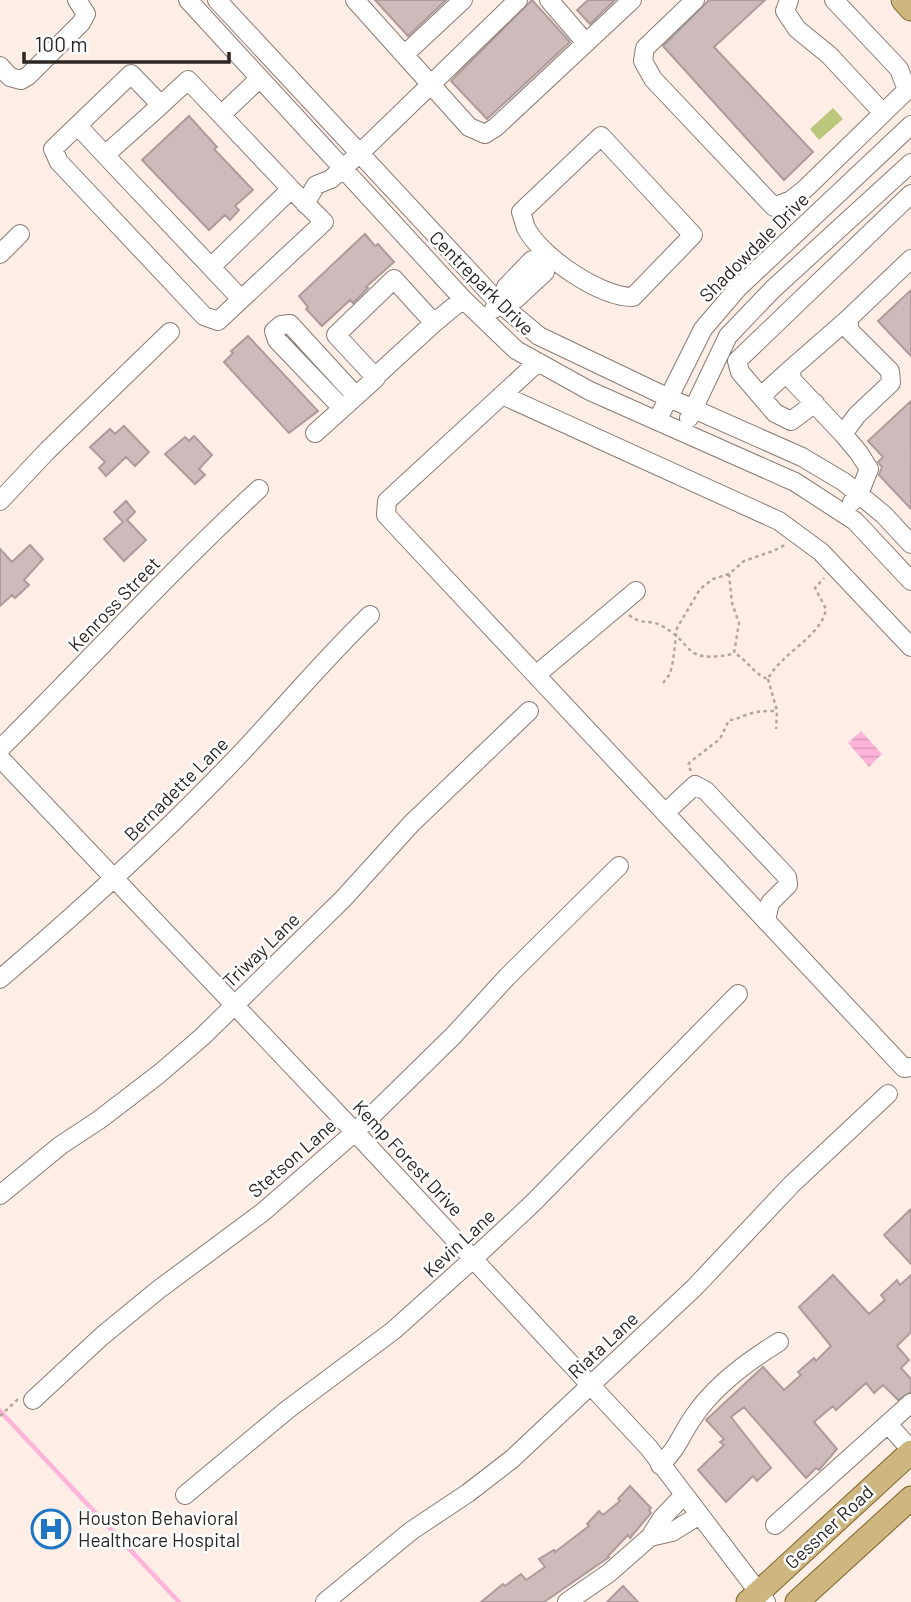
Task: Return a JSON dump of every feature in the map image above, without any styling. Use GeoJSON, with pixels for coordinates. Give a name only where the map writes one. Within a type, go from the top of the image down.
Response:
{"type":"FeatureCollection","features":[{"type":"Feature","properties":{"kind":"main road"},"geometry":{"type":"LineString","coordinates":[[903,0],[911,9]]}},
{"type":"Feature","properties":{"kind":"main road","name":"Gessner Road"},"geometry":{"type":"LineString","coordinates":[[758,1599],[911,1451]]}},
{"type":"Feature","properties":{"kind":"main road","name":"Gessner Road"},"geometry":{"type":"LineString","coordinates":[[797,1602],[909,1505]]}},
{"type":"Feature","properties":{"kind":"street"},"geometry":{"type":"LineString","coordinates":[[0,66],[10,77],[21,80],[28,76],[81,23],[86,14],[77,0]]}},
{"type":"Feature","properties":{"kind":"street"},"geometry":{"type":"LineString","coordinates":[[355,0],[469,127],[485,134],[496,127],[630,1]]}},
{"type":"Feature","properties":{"kind":"street"},"geometry":{"type":"LineString","coordinates":[[404,55],[463,0]]}},
{"type":"Feature","properties":{"kind":"street"},"geometry":{"type":"LineString","coordinates":[[305,204],[325,194],[338,173],[517,0]]}},
{"type":"Feature","properties":{"kind":"street"},"geometry":{"type":"LineString","coordinates":[[549,0],[586,43]]}},
{"type":"Feature","properties":{"kind":"street"},"geometry":{"type":"LineString","coordinates":[[695,0],[645,48],[643,61],[653,79],[774,207],[780,206],[805,189],[907,90],[899,69],[834,0]]}},
{"type":"Feature","properties":{"kind":"street"},"geometry":{"type":"LineString","coordinates":[[789,0],[785,10],[797,29],[829,55],[883,113]]}},
{"type":"Feature","properties":{"kind":"street","name":"Centrepark Drive"},"geometry":{"type":"LineString","coordinates":[[190,1],[260,78],[338,173],[516,350],[590,391],[795,482],[855,521],[911,581]]}},
{"type":"Feature","properties":{"kind":"street"},"geometry":{"type":"LineString","coordinates":[[210,24],[226,3]]}},
{"type":"Feature","properties":{"kind":"street","name":"Centrepark Drive"},"geometry":{"type":"LineString","coordinates":[[226,3],[360,153],[501,301],[539,336],[668,398],[802,457],[844,482],[884,515],[911,544]]}},
{"type":"Feature","properties":{"kind":"street"},"geometry":{"type":"LineString","coordinates":[[105,155],[188,80],[324,222],[218,321],[204,316],[59,162],[53,149],[131,74],[160,105]]}},
{"type":"Feature","properties":{"kind":"street"},"geometry":{"type":"LineString","coordinates":[[221,115],[260,78]]}},
{"type":"Feature","properties":{"kind":"street","name":"Shadowdale Drive"},"geometry":{"type":"LineString","coordinates":[[657,421],[703,328],[737,288],[911,125]]}},
{"type":"Feature","properties":{"kind":"street"},"geometry":{"type":"LineString","coordinates":[[78,126],[241,299]]}},
{"type":"Feature","properties":{"kind":"street"},"geometry":{"type":"LineString","coordinates":[[485,321],[501,301],[516,299],[545,272],[547,258],[527,229],[521,212],[601,136],[693,234],[633,297],[618,297],[547,258]]}},
{"type":"Feature","properties":{"kind":"street"},"geometry":{"type":"LineString","coordinates":[[684,433],[692,409],[728,336],[773,289],[911,163]]}},
{"type":"Feature","properties":{"kind":"street"},"geometry":{"type":"LineString","coordinates":[[211,267],[292,189]]}},
{"type":"Feature","properties":{"kind":"street"},"geometry":{"type":"LineString","coordinates":[[815,403],[791,421],[775,413],[740,372],[737,361],[911,194]]}},
{"type":"Feature","properties":{"kind":"street"},"geometry":{"type":"LineString","coordinates":[[780,206],[796,232],[814,251]]}},
{"type":"Feature","properties":{"kind":"street"},"geometry":{"type":"LineString","coordinates":[[0,254],[20,234]]}},
{"type":"Feature","properties":{"kind":"street"},"geometry":{"type":"LineString","coordinates":[[761,396],[911,259]]}},
{"type":"Feature","properties":{"kind":"street"},"geometry":{"type":"LineString","coordinates":[[375,377],[336,335],[394,279],[434,323]]}},
{"type":"Feature","properties":{"kind":"street"},"geometry":{"type":"LineString","coordinates":[[315,433],[463,299]]}},
{"type":"Feature","properties":{"kind":"street"},"geometry":{"type":"LineString","coordinates":[[843,434],[857,415],[891,383],[890,370],[850,331],[848,319]]}},
{"type":"Feature","properties":{"kind":"street"},"geometry":{"type":"LineString","coordinates":[[342,408],[277,340],[274,331],[281,325],[290,324],[356,396]]}},
{"type":"Feature","properties":{"kind":"street"},"geometry":{"type":"LineString","coordinates":[[0,501],[47,451],[170,332]]}},
{"type":"Feature","properties":{"kind":"street"},"geometry":{"type":"LineString","coordinates":[[538,362],[387,501],[386,515],[904,1068],[911,1067]]}},
{"type":"Feature","properties":{"kind":"street"},"geometry":{"type":"LineString","coordinates":[[792,368],[793,381],[843,434],[869,469],[859,494],[843,513]]}},
{"type":"Feature","properties":{"kind":"street"},"geometry":{"type":"LineString","coordinates":[[502,395],[779,521],[821,552],[911,647]]}},
{"type":"Feature","properties":{"kind":"street","name":"Kenross Street"},"geometry":{"type":"LineString","coordinates":[[0,748],[74,676],[183,562],[259,489]]}},
{"type":"Feature","properties":{"kind":"street"},"geometry":{"type":"LineString","coordinates":[[536,675],[636,592]]}},
{"type":"Feature","properties":{"kind":"street","name":"Bernadette Lane"},"geometry":{"type":"LineString","coordinates":[[0,979],[116,878],[216,779],[335,649],[370,615]]}},
{"type":"Feature","properties":{"kind":"street","name":"Triway Lane"},"geometry":{"type":"LineString","coordinates":[[0,1195],[61,1145],[159,1074],[343,899],[412,823],[529,711]]}},
{"type":"Feature","properties":{"kind":"street","name":"Kemp Forest Drive"},"geometry":{"type":"LineString","coordinates":[[0,758],[355,1132],[649,1448],[758,1599]]}},
{"type":"Feature","properties":{"kind":"street"},"geometry":{"type":"LineString","coordinates":[[665,813],[695,785],[706,791],[787,877],[788,886],[770,903],[766,920]]}},
{"type":"Feature","properties":{"kind":"street","name":"Stetson Lane"},"geometry":{"type":"LineString","coordinates":[[26,1399],[158,1290],[263,1212],[355,1132],[619,866]]}},
{"type":"Feature","properties":{"kind":"street","name":"Kevin Lane"},"geometry":{"type":"LineString","coordinates":[[185,1495],[287,1410],[394,1330],[473,1259],[541,1194],[738,994]]}},
{"type":"Feature","properties":{"kind":"street","name":"Riata Lane"},"geometry":{"type":"LineString","coordinates":[[325,1602],[411,1531],[468,1493],[512,1459],[695,1287],[791,1185],[888,1094]]}},
{"type":"Feature","properties":{"kind":"street"},"geometry":{"type":"LineString","coordinates":[[660,1465],[675,1450],[695,1415],[706,1402],[748,1362],[779,1342]]}},
{"type":"Feature","properties":{"kind":"street"},"geometry":{"type":"LineString","coordinates":[[775,1525],[911,1403]]}},
{"type":"Feature","properties":{"kind":"street"},"geometry":{"type":"LineString","coordinates":[[888,1424],[911,1451]]}},
{"type":"Feature","properties":{"kind":"street"},"geometry":{"type":"LineString","coordinates":[[571,1601],[609,1573],[650,1537],[662,1518],[683,1496]]}},
{"type":"Feature","properties":{"kind":"street"},"geometry":{"type":"LineString","coordinates":[[650,1537],[672,1532],[698,1516]]}},
{"type":"Feature","properties":{"kind":"path"},"geometry":{"type":"LineString","coordinates":[[663,683],[670,674],[675,637],[681,620],[700,589],[713,579],[729,574],[744,561],[773,551],[800,536]]}},
{"type":"Feature","properties":{"kind":"path"},"geometry":{"type":"LineString","coordinates":[[768,679],[779,664],[822,624],[826,609],[815,588],[834,566]]}},
{"type":"Feature","properties":{"kind":"path"},"geometry":{"type":"LineString","coordinates":[[729,574],[728,584],[739,623],[734,653]]}},
{"type":"Feature","properties":{"kind":"path"},"geometry":{"type":"LineString","coordinates":[[621,604],[634,620],[644,624],[656,623],[695,655],[702,658],[734,653],[742,657],[754,672],[768,679],[777,711],[776,729]]}},
{"type":"Feature","properties":{"kind":"path"},"geometry":{"type":"LineString","coordinates":[[695,785],[688,765],[701,751],[720,739],[729,720],[736,720],[749,713],[777,711]]}},
{"type":"Feature","properties":{"kind":"path"},"geometry":{"type":"LineString","coordinates":[[0,1416],[26,1399]]}},
{"type":"Feature","properties":{"kind":"green space"},"geometry":{"type":"Polygon","coordinates":[[[833,108],[843,119],[819,140],[810,129],[833,108]]]}},
{"type":"Feature","properties":{"kind":"shaded area"},"geometry":{"type":"Polygon","coordinates":[[[861,731],[882,754],[869,767],[848,743],[861,731]]]}},
{"type":"Feature","properties":{"kind":"building"},"geometry":{"type":"Polygon","coordinates":[[[375,0],[446,0],[408,36],[375,0]]]}},
{"type":"Feature","properties":{"kind":"building"},"geometry":{"type":"Polygon","coordinates":[[[532,0],[570,42],[487,119],[451,81],[532,0]]]}},
{"type":"Feature","properties":{"kind":"building"},"geometry":{"type":"Polygon","coordinates":[[[588,0],[615,0],[590,24],[577,10],[588,0]]]}},
{"type":"Feature","properties":{"kind":"building"},"geometry":{"type":"Polygon","coordinates":[[[709,0],[765,0],[714,47],[813,152],[784,180],[663,46],[709,0]]]}},
{"type":"Feature","properties":{"kind":"building"},"geometry":{"type":"Polygon","coordinates":[[[189,116],[217,147],[214,149],[253,190],[235,206],[239,210],[230,220],[225,215],[209,230],[142,160],[189,116]]]}},
{"type":"Feature","properties":{"kind":"building"},"geometry":{"type":"Polygon","coordinates":[[[365,234],[394,262],[366,287],[368,288],[353,303],[350,300],[322,326],[306,309],[308,307],[299,296],[365,234]]]}},
{"type":"Feature","properties":{"kind":"building"},"geometry":{"type":"Polygon","coordinates":[[[911,290],[911,356],[878,321],[911,290]]]}},
{"type":"Feature","properties":{"kind":"building"},"geometry":{"type":"Polygon","coordinates":[[[248,336],[318,411],[289,433],[224,362],[233,353],[231,351],[248,336]]]}},
{"type":"Feature","properties":{"kind":"building"},"geometry":{"type":"Polygon","coordinates":[[[911,401],[911,509],[879,475],[882,467],[878,462],[883,457],[868,441],[911,401]]]}},
{"type":"Feature","properties":{"kind":"building"},"geometry":{"type":"Polygon","coordinates":[[[124,426],[149,452],[135,466],[126,457],[106,476],[99,468],[105,462],[90,447],[110,429],[115,434],[124,426]]]}},
{"type":"Feature","properties":{"kind":"building"},"geometry":{"type":"Polygon","coordinates":[[[194,436],[212,455],[199,469],[205,475],[195,484],[165,454],[185,437],[189,441],[194,436]]]}},
{"type":"Feature","properties":{"kind":"building"},"geometry":{"type":"Polygon","coordinates":[[[126,501],[135,512],[127,520],[146,540],[124,561],[104,539],[123,522],[114,512],[126,501]]]}},
{"type":"Feature","properties":{"kind":"building"},"geometry":{"type":"Polygon","coordinates":[[[30,545],[43,559],[24,580],[29,585],[15,598],[12,595],[0,606],[0,549],[12,562],[30,545]]]}},
{"type":"Feature","properties":{"kind":"building"},"geometry":{"type":"Polygon","coordinates":[[[911,1209],[911,1264],[884,1235],[911,1209]]]}},
{"type":"Feature","properties":{"kind":"building"},"geometry":{"type":"Polygon","coordinates":[[[833,1275],[869,1314],[885,1300],[881,1295],[897,1280],[900,1285],[911,1275],[911,1332],[897,1346],[909,1360],[901,1368],[911,1379],[911,1392],[898,1400],[883,1385],[874,1393],[866,1383],[836,1410],[833,1406],[814,1422],[837,1449],[819,1470],[816,1468],[806,1478],[744,1407],[731,1417],[771,1468],[757,1481],[753,1476],[726,1502],[698,1470],[724,1445],[720,1442],[724,1439],[706,1420],[763,1367],[784,1390],[801,1375],[798,1372],[814,1358],[816,1361],[831,1346],[799,1307],[833,1275]]]}},
{"type":"Feature","properties":{"kind":"building"},"geometry":{"type":"Polygon","coordinates":[[[630,1486],[651,1508],[651,1513],[609,1557],[544,1602],[481,1602],[503,1584],[505,1586],[521,1574],[526,1580],[545,1567],[539,1559],[554,1550],[555,1552],[589,1526],[587,1524],[599,1511],[603,1515],[620,1501],[618,1499],[630,1486]]]}},
{"type":"Feature","properties":{"kind":"building"},"geometry":{"type":"Polygon","coordinates":[[[623,1586],[638,1602],[607,1602],[623,1586]]]}},
{"type":"Feature","properties":{"kind":"waterway"},"geometry":{"type":"LineString","coordinates":[[0,1411],[179,1602]]}},
{"type":"Feature","properties":{"kind":"place","name":"Houston Behavioral Healthcare Hospital"},"geometry":{"type":"Point","coordinates":[51,1529]}}]}
